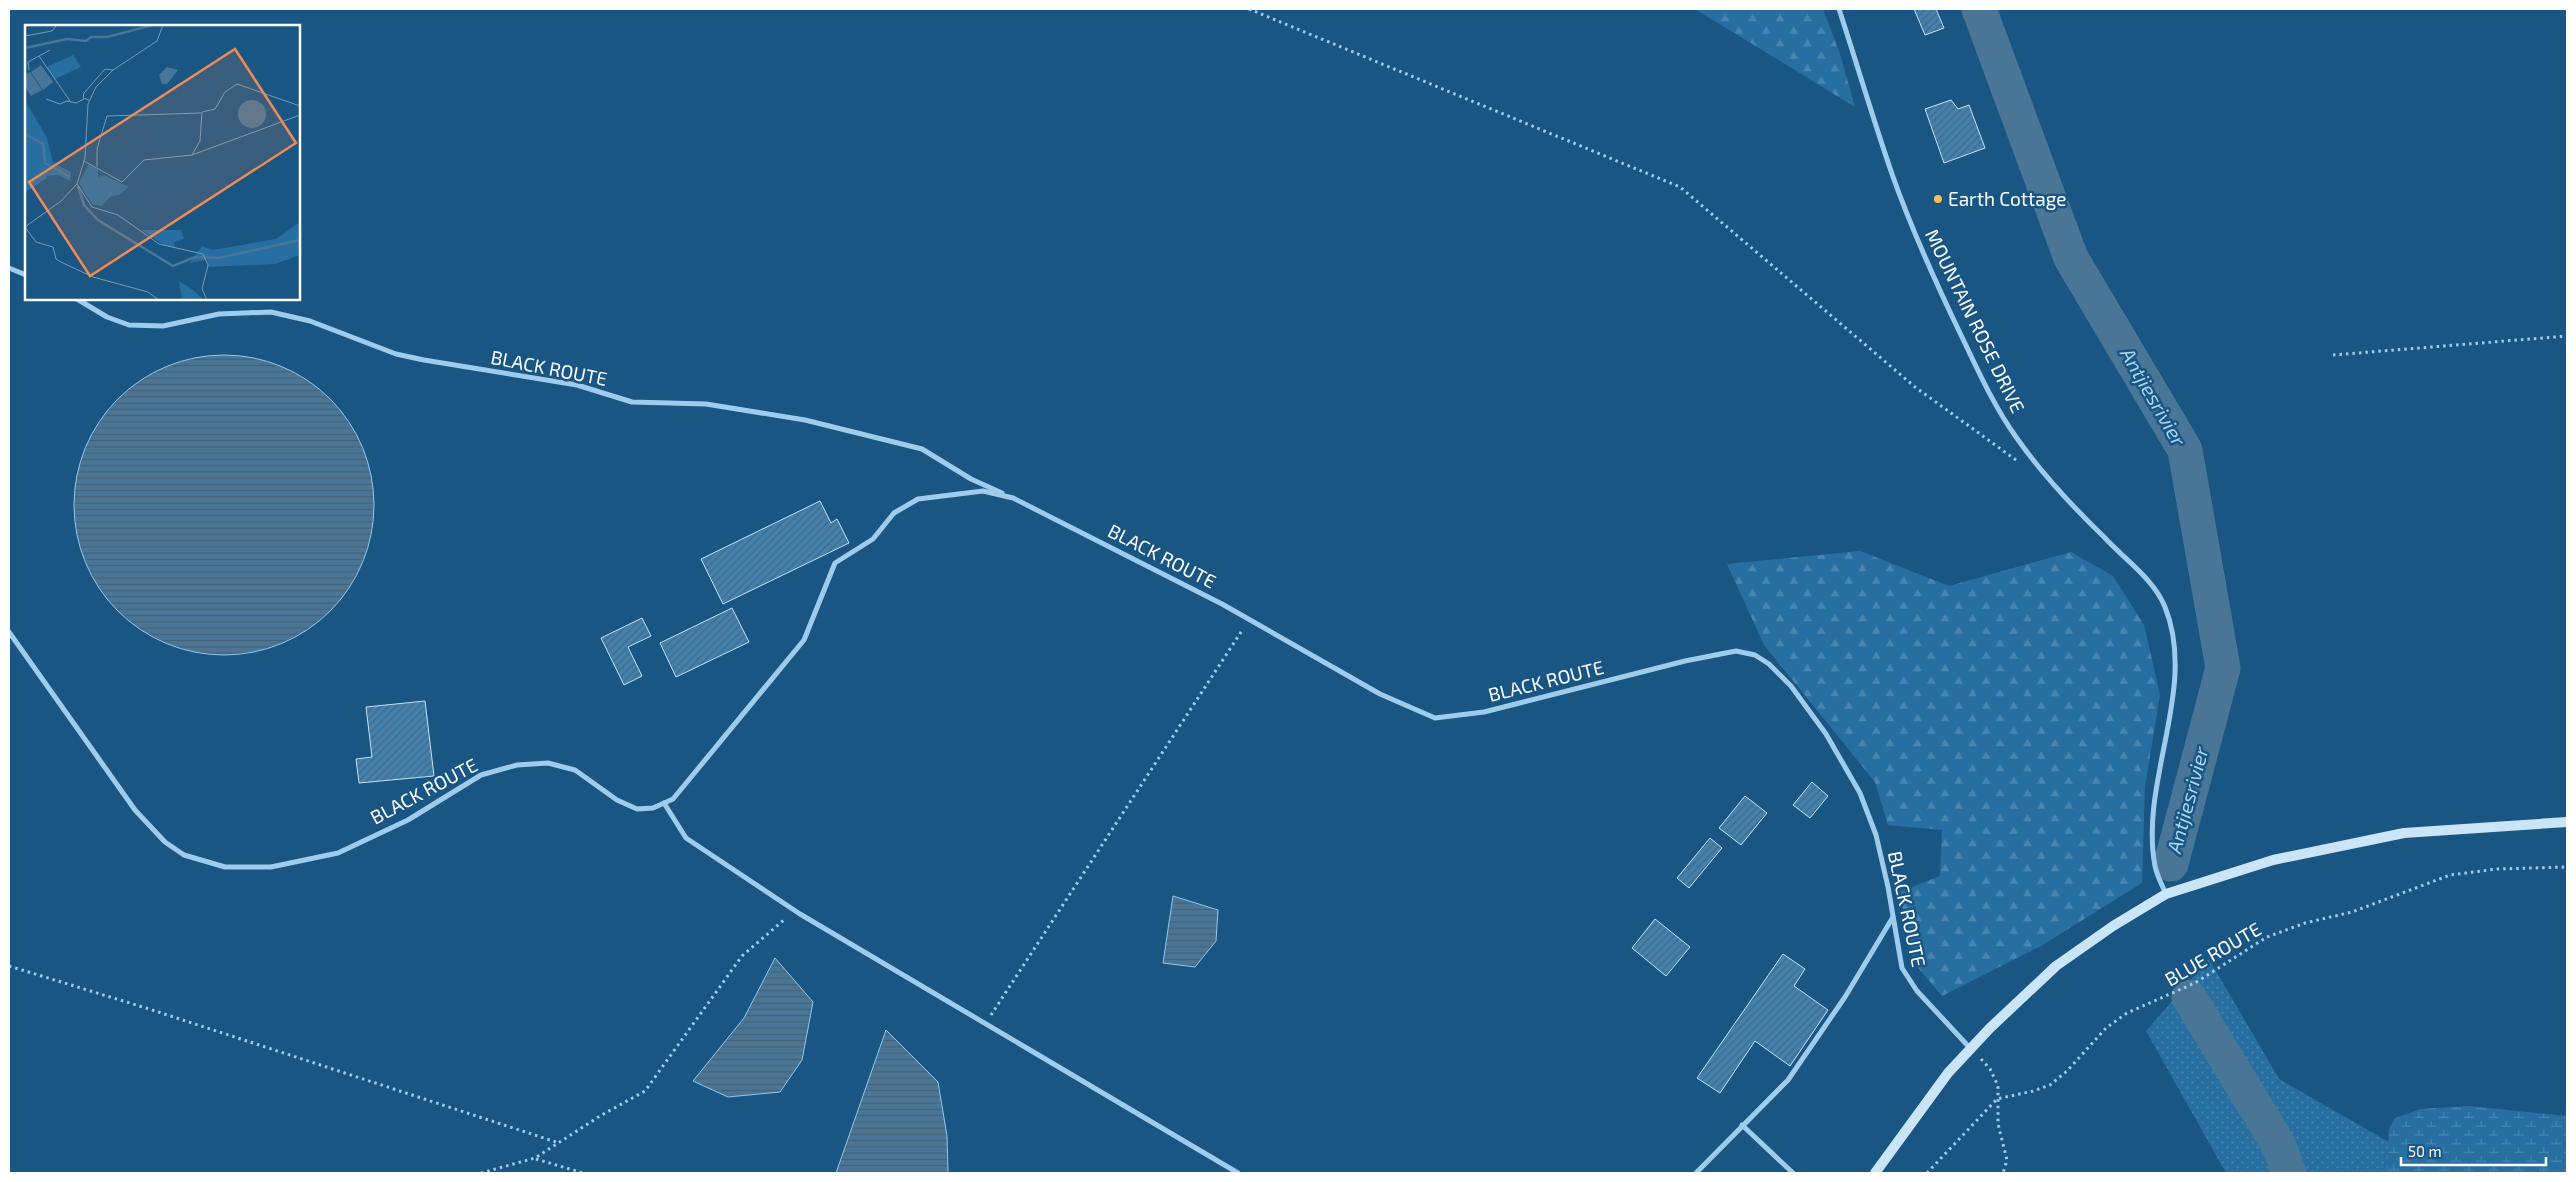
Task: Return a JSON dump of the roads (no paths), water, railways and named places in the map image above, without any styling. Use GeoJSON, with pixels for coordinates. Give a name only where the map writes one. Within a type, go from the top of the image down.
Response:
{"type":"FeatureCollection","features":[{"type":"Feature","properties":{"kind":"main road"},"geometry":{"type":"LineString","coordinates":[[1875,1173],[1948,1073],[1970,1048],[2056,966],[2113,926],[2166,894],[2273,860],[2404,833],[2567,822]]}},
{"type":"Feature","properties":{"kind":"street","name":"MOUNTAIN ROSE DRIVE"},"geometry":{"type":"LineString","coordinates":[[1839,9],[1892,175],[1932,275],[1985,384],[2015,435],[2055,488],[2152,585],[2165,607],[2175,642],[2174,680],[2170,716],[2158,775],[2152,843],[2156,869],[2166,894]]}},
{"type":"Feature","properties":{"kind":"street"},"geometry":{"type":"LineString","coordinates":[[9,268],[25,275]]}},
{"type":"Feature","properties":{"kind":"street","name":"BLACK ROUTE"},"geometry":{"type":"LineString","coordinates":[[79,300],[107,318],[129,325],[163,326],[219,314],[271,312],[310,321],[396,354],[424,360],[577,385],[632,402],[706,404],[806,420],[922,450],[971,479],[1013,498],[1250,619],[1380,694],[1435,718],[1484,712],[1736,651],[1754,655],[1769,664],[1791,686],[1826,734],[1860,792],[1876,835],[1888,887],[1902,968],[1917,991],[1970,1048]]}},
{"type":"Feature","properties":{"kind":"street","name":"BLACK ROUTE"},"geometry":{"type":"LineString","coordinates":[[9,632],[136,810],[164,842],[184,855],[225,867],[271,867],[338,852],[408,820],[481,774],[517,765],[548,763],[575,770],[617,800],[637,809],[653,808],[673,799],[804,640],[835,562],[873,538],[894,513],[918,499],[983,492],[1013,498]]}},
{"type":"Feature","properties":{"kind":"street"},"geometry":{"type":"LineString","coordinates":[[664,803],[686,838],[800,914],[1238,1173]]}},
{"type":"Feature","properties":{"kind":"street"},"geometry":{"type":"LineString","coordinates":[[1696,1173],[1788,1080],[1859,975],[1893,917]]}},
{"type":"Feature","properties":{"kind":"street"},"geometry":{"type":"LineString","coordinates":[[1742,1125],[1793,1173]]}},
{"type":"Feature","properties":{"kind":"waterway","name":"Antjiesrivier"},"geometry":{"type":"LineString","coordinates":[[1979,9],[2071,258],[2185,450],[2223,668],[2171,864]]}},
{"type":"Feature","properties":{"kind":"waterway","name":"Antjiesrivier"},"geometry":{"type":"LineString","coordinates":[[2189,997],[2278,1144],[2289,1173]]}},
{"type":"Feature","properties":{"kind":"place","name":"Earth Cottage"},"geometry":{"type":"Point","coordinates":[1938,199]}}]}
